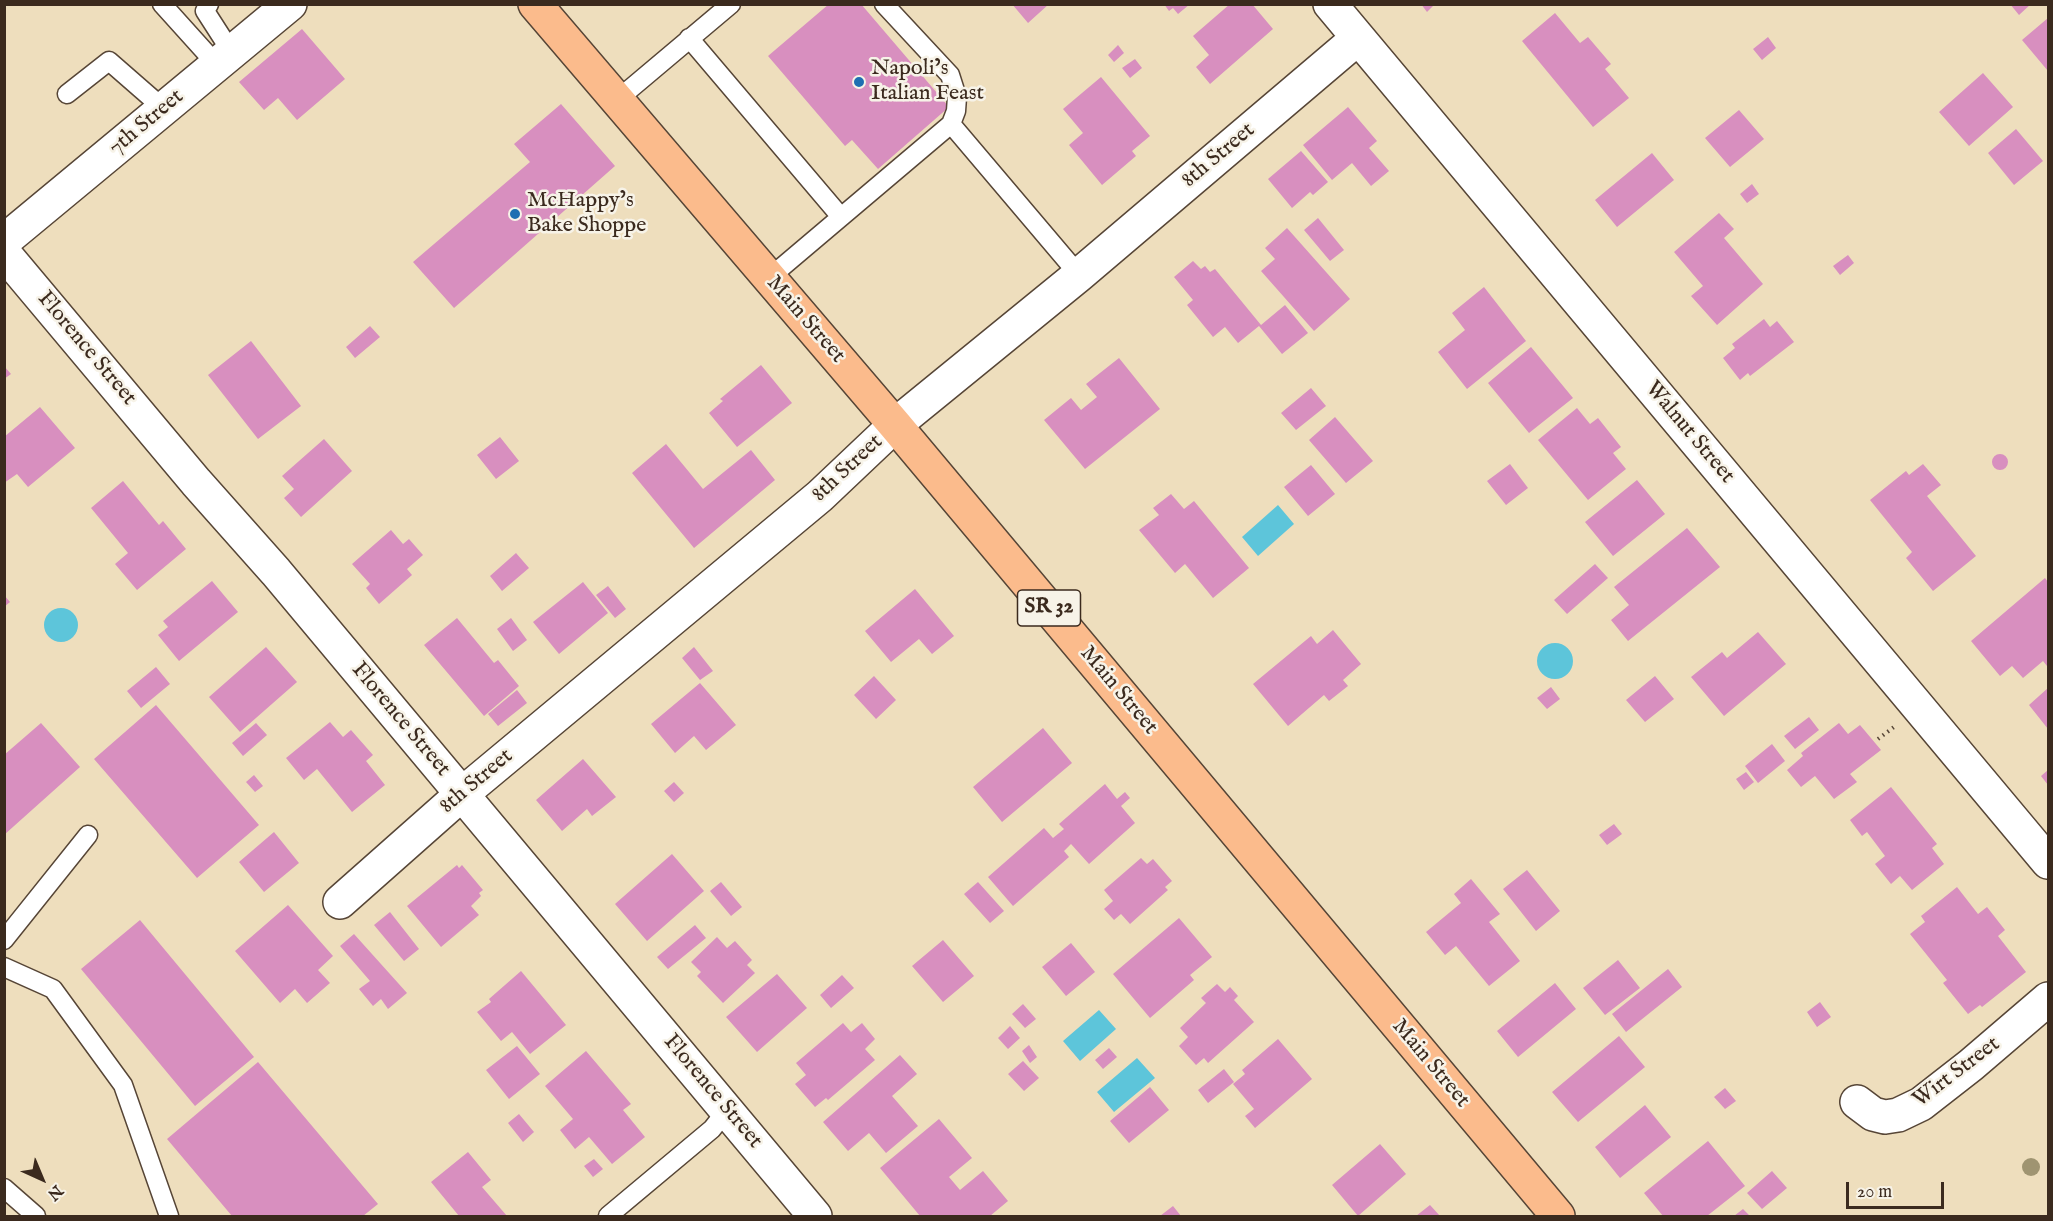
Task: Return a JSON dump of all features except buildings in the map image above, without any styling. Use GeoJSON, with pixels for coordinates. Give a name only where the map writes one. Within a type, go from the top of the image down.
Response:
{"type":"FeatureCollection","features":[{"type":"Feature","properties":{"kind":"main road","name":"Main Street"},"geometry":{"type":"LineString","coordinates":[[535,4],[895,425],[1558,1216]]}},
{"type":"Feature","properties":{"kind":"street","name":"7th Street"},"geometry":{"type":"LineString","coordinates":[[4,241],[290,4]]}},
{"type":"Feature","properties":{"kind":"street","name":"Walnut Street"},"geometry":{"type":"LineString","coordinates":[[1330,4],[2049,862]]}},
{"type":"Feature","properties":{"kind":"street","name":"8th Street"},"geometry":{"type":"LineString","coordinates":[[340,902],[462,794],[820,496],[895,425],[1079,275],[1358,38]]}},
{"type":"Feature","properties":{"kind":"street","name":"Florence Street"},"geometry":{"type":"LineString","coordinates":[[4,253],[462,794],[815,1216]]}},
{"type":"Feature","properties":{"kind":"street","name":"Wirt Street"},"geometry":{"type":"LineString","coordinates":[[1857,1102],[1873,1114],[1885,1117],[1898,1115],[1921,1104],[2049,999]]}},
{"type":"Feature","properties":{"kind":"lane"},"geometry":{"type":"LineString","coordinates":[[162,4],[225,59]]}},
{"type":"Feature","properties":{"kind":"lane"},"geometry":{"type":"LineString","coordinates":[[209,4],[205,11],[225,59]]}},
{"type":"Feature","properties":{"kind":"lane"},"geometry":{"type":"LineString","coordinates":[[617,100],[731,4]]}},
{"type":"Feature","properties":{"kind":"lane"},"geometry":{"type":"LineString","coordinates":[[769,278],[951,124],[956,111],[957,97],[950,75],[884,4]]}},
{"type":"Feature","properties":{"kind":"lane"},"geometry":{"type":"LineString","coordinates":[[689,38],[841,217]]}},
{"type":"Feature","properties":{"kind":"lane"},"geometry":{"type":"LineString","coordinates":[[67,94],[109,61],[164,109]]}},
{"type":"Feature","properties":{"kind":"lane"},"geometry":{"type":"LineString","coordinates":[[951,124],[1079,275]]}},
{"type":"Feature","properties":{"kind":"lane"},"geometry":{"type":"LineString","coordinates":[[4,940],[88,835]]}},
{"type":"Feature","properties":{"kind":"lane"},"geometry":{"type":"LineString","coordinates":[[4,967],[53,989],[123,1085],[169,1216]]}},
{"type":"Feature","properties":{"kind":"lane"},"geometry":{"type":"LineString","coordinates":[[608,1216],[712,1129],[728,1110]]}},
{"type":"Feature","properties":{"kind":"lane"},"geometry":{"type":"LineString","coordinates":[[4,1188],[36,1216]]}},
{"type":"Feature","properties":{"kind":"water"},"geometry":{"type":"Polygon","coordinates":[[[1278,505],[1294,524],[1258,556],[1242,537],[1278,505]]]}},
{"type":"Feature","properties":{"kind":"water"},"geometry":{"type":"Polygon","coordinates":[[[61,608],[73,613],[78,625],[73,637],[61,642],[49,637],[44,625],[49,613],[61,608]]]}},
{"type":"Feature","properties":{"kind":"water"},"geometry":{"type":"Polygon","coordinates":[[[1555,643],[1567,649],[1573,661],[1567,673],[1555,679],[1543,673],[1537,661],[1543,649],[1555,643]]]}},
{"type":"Feature","properties":{"kind":"water"},"geometry":{"type":"Polygon","coordinates":[[[1099,1010],[1116,1029],[1080,1061],[1063,1041],[1099,1010]]]}},
{"type":"Feature","properties":{"kind":"water"},"geometry":{"type":"Polygon","coordinates":[[[1137,1058],[1155,1078],[1114,1112],[1097,1092],[1137,1058]]]}},
{"type":"Feature","properties":{"kind":"place","name":"Napoli’s Italian Feast"},"geometry":{"type":"Point","coordinates":[859,82]}},
{"type":"Feature","properties":{"kind":"place","name":"McHappy’s Bake Shoppe"},"geometry":{"type":"Point","coordinates":[515,214]}}]}
